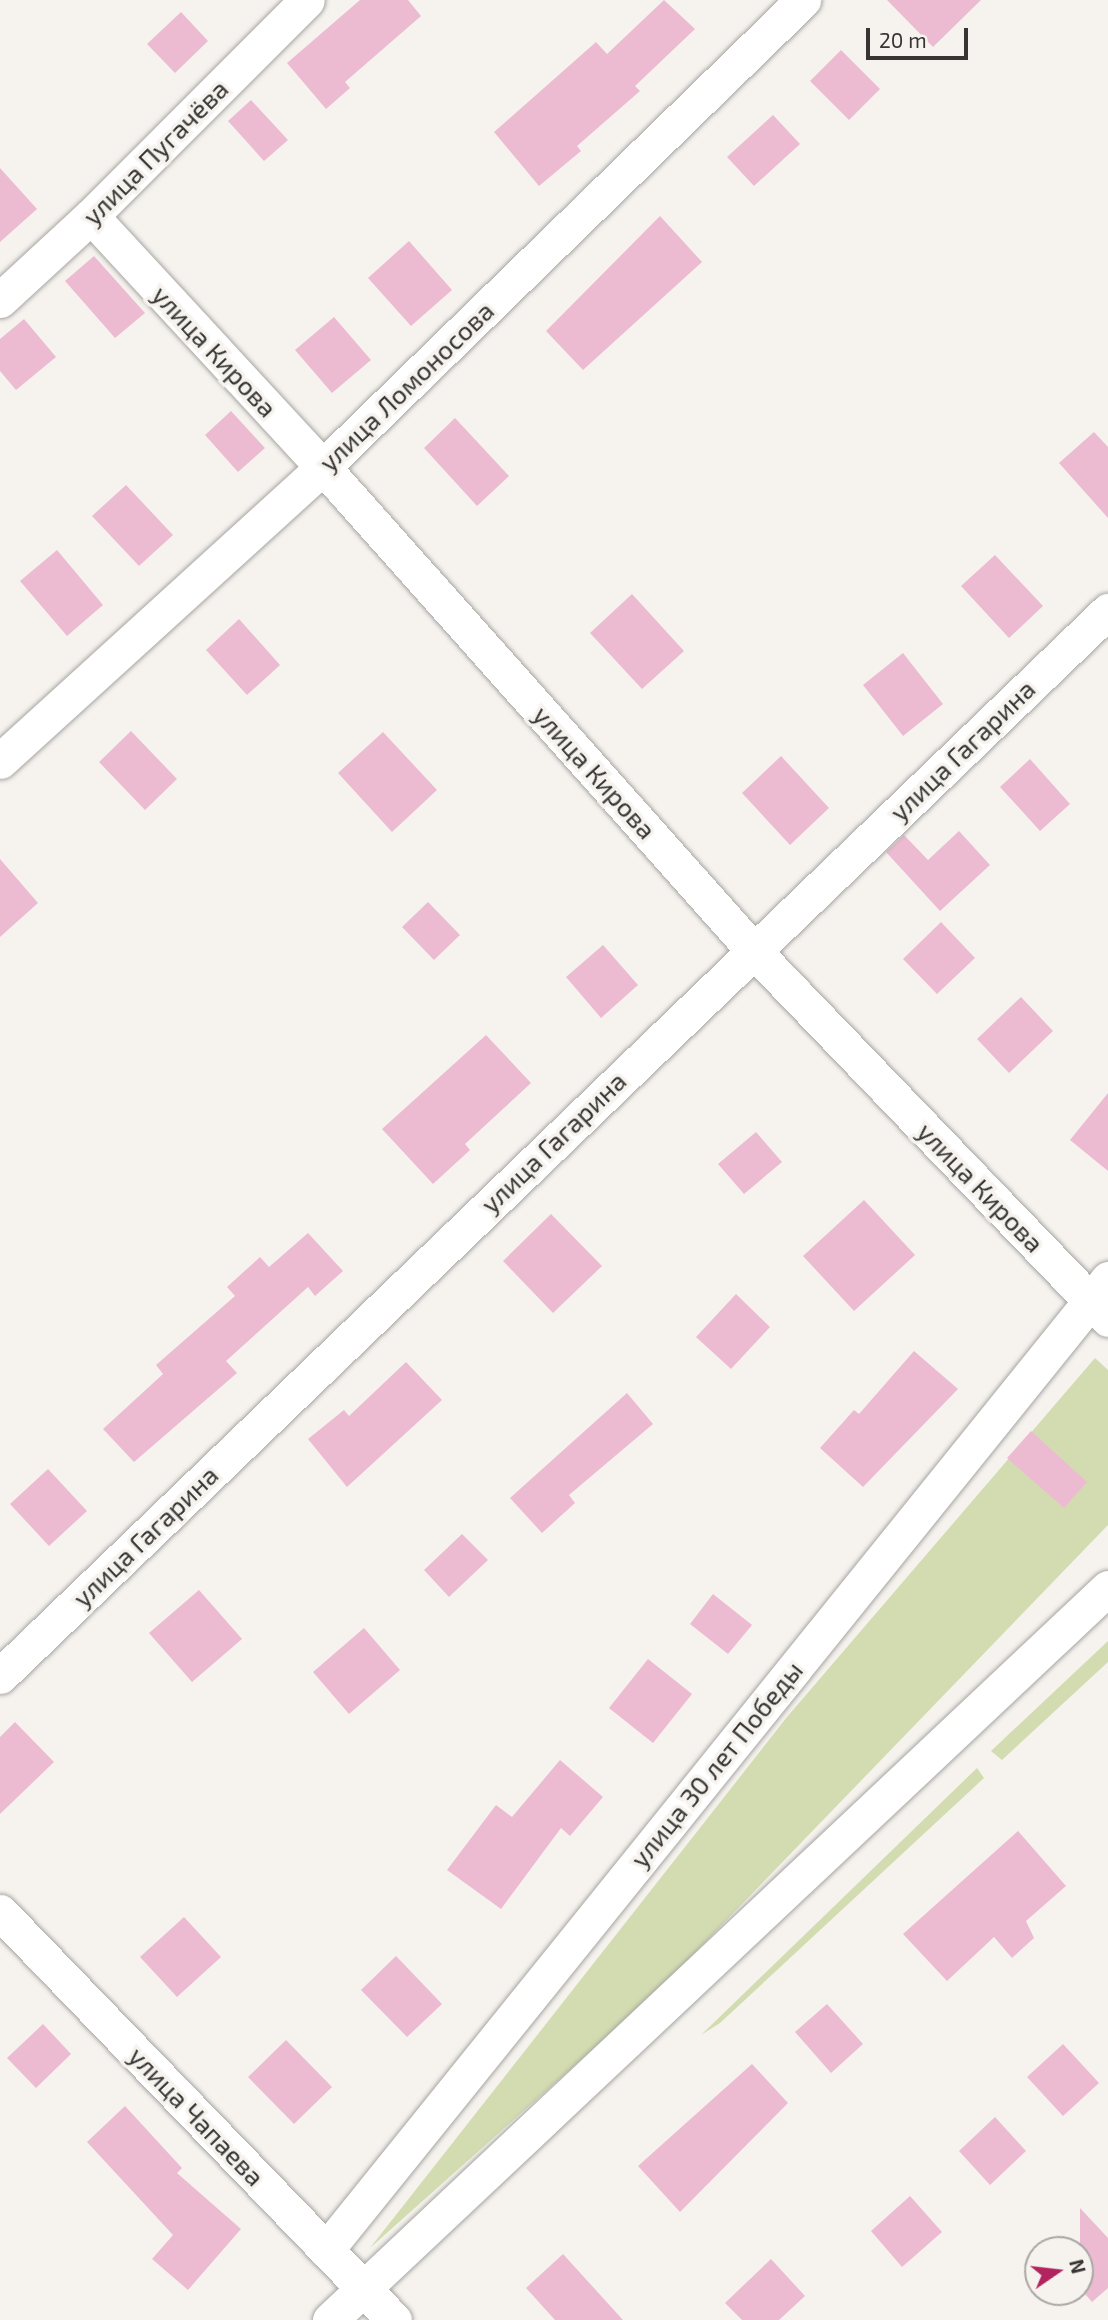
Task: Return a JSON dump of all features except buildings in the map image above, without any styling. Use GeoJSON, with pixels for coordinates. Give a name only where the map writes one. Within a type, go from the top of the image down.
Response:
{"type":"FeatureCollection","features":[{"type":"Feature","properties":{"kind":"street","name":"улица Пугачёва"},"geometry":{"type":"LineString","coordinates":[[0,300],[91,216],[307,0]]}},
{"type":"Feature","properties":{"kind":"street","name":"улица Ломоносова"},"geometry":{"type":"LineString","coordinates":[[0,761],[323,467],[803,0]]}},
{"type":"Feature","properties":{"kind":"street","name":"улица Кирова"},"geometry":{"type":"LineString","coordinates":[[91,216],[323,467],[753,950],[1102,1299]]}},
{"type":"Feature","properties":{"kind":"street","name":"улица Гагарина"},"geometry":{"type":"LineString","coordinates":[[0,1676],[1108,611]]}},
{"type":"Feature","properties":{"kind":"street","name":"улица 30 лет Победы"},"geometry":{"type":"LineString","coordinates":[[326,2250],[1102,1299]]}},
{"type":"Feature","properties":{"kind":"street"},"geometry":{"type":"LineString","coordinates":[[330,2320],[1108,1588]]}},
{"type":"Feature","properties":{"kind":"street","name":"улица Чапаева"},"geometry":{"type":"LineString","coordinates":[[0,1912],[394,2320]]}},
{"type":"Feature","properties":{"kind":"green space"},"geometry":{"type":"Polygon","coordinates":[[[1095,1358],[1108,1370],[1108,1525],[658,1991],[370,2248],[787,1717],[1095,1358]]]}},
{"type":"Feature","properties":{"kind":"green space"},"geometry":{"type":"Polygon","coordinates":[[[1108,1641],[1108,1662],[1002,1760],[991,1751],[1108,1641]]]}},
{"type":"Feature","properties":{"kind":"green space"},"geometry":{"type":"Polygon","coordinates":[[[977,1768],[984,1778],[720,2023],[701,2035],[977,1768]]]}}]}
